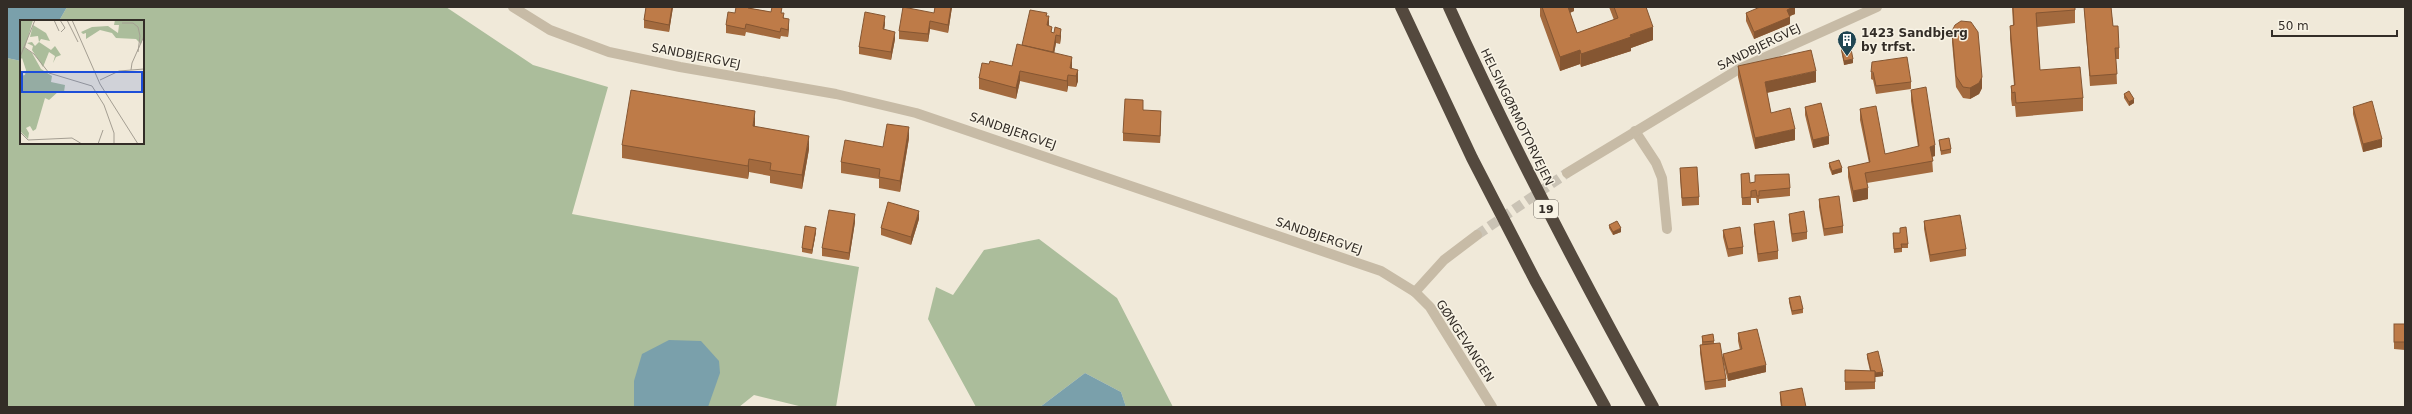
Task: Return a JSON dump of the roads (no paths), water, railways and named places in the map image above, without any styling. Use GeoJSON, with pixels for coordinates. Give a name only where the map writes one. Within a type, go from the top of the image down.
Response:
{"type":"FeatureCollection","features":[{"type":"Feature","properties":{"kind":"highway"},"geometry":{"type":"LineString","coordinates":[[1401,7],[1472,158],[1528,267],[1605,407]]}},
{"type":"Feature","properties":{"kind":"highway","name":"HELSINGØRMOTORVEJEN"},"geometry":{"type":"LineString","coordinates":[[1449,7],[1486,88],[1567,252],[1654,407]]}},
{"type":"Feature","properties":{"kind":"street","name":"SANDBJERGVEJ"},"geometry":{"type":"LineString","coordinates":[[513,7],[550,30],[609,52],[680,67],[836,94],[916,113],[1381,271],[1415,292]]}},
{"type":"Feature","properties":{"kind":"street","name":"SANDBJERGVEJ"},"geometry":{"type":"LineString","coordinates":[[1567,173],[1739,69],[1877,7]]}},
{"type":"Feature","properties":{"kind":"street"},"geometry":{"type":"LineString","coordinates":[[1635,131],[1656,163],[1662,178],[1667,229]]}},
{"type":"Feature","properties":{"kind":"street"},"geometry":{"type":"LineString","coordinates":[[1415,292],[1444,260],[1477,235]]}},
{"type":"Feature","properties":{"kind":"street","name":"GØNGEVANGEN"},"geometry":{"type":"LineString","coordinates":[[1415,292],[1430,308],[1492,407]]}},
{"type":"Feature","properties":{"kind":"water"},"geometry":{"type":"Polygon","coordinates":[[[7,7],[67,7],[60,20],[20,20],[20,61],[7,58],[7,7]]]}},
{"type":"Feature","properties":{"kind":"water"},"geometry":{"type":"Polygon","coordinates":[[[669,340],[701,341],[719,361],[720,373],[708,407],[634,407],[634,381],[642,354],[669,340]]]}},
{"type":"Feature","properties":{"kind":"water"},"geometry":{"type":"Polygon","coordinates":[[[1085,373],[1121,392],[1126,407],[1040,407],[1085,373]]]}},
{"type":"Feature","properties":{"kind":"tunnel"},"geometry":{"type":"LineString","coordinates":[[1477,235],[1567,173]]}},
{"type":"Feature","properties":{"kind":"place","name":"1423 Sandbjerg by trfst."},"geometry":{"type":"Point","coordinates":[1847,57]}}]}
